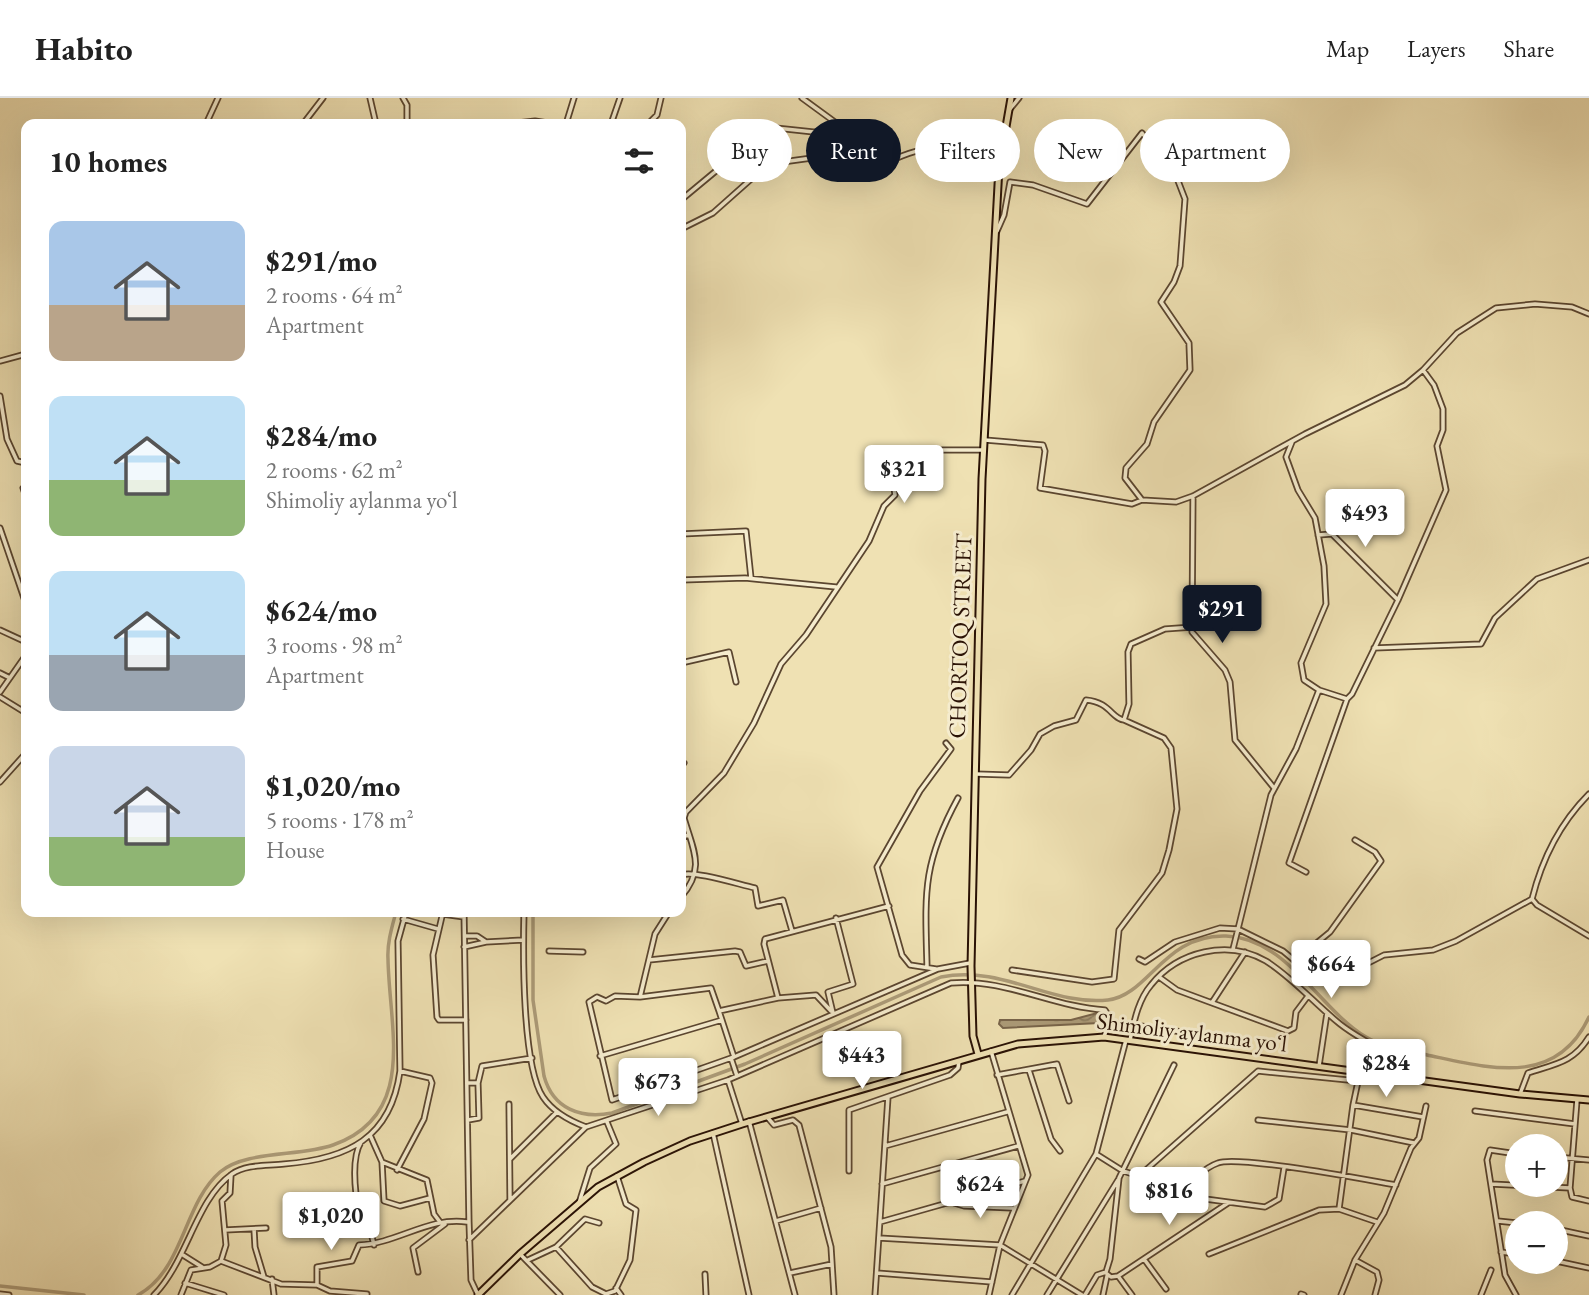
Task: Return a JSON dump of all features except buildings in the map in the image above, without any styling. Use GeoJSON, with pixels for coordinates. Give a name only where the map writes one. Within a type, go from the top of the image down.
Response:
{"type":"FeatureCollection","features":[{"type":"Feature","properties":{"kind":"main road","name":"CHORTOQ STREET"},"geometry":{"type":"LineString","coordinates":[[1007,119],[1011,98]]}},
{"type":"Feature","properties":{"kind":"main road","name":"CHORTOQ STREET"},"geometry":{"type":"LineString","coordinates":[[978,1054],[973,1036],[971,984],[974,774],[984,450],[999,182]]}},
{"type":"Feature","properties":{"kind":"main road","name":"Shimoliy aylanma yoʻl"},"geometry":{"type":"LineString","coordinates":[[478,1295],[579,1203],[617,1176],[713,1133],[746,1122],[978,1054],[1045,1040],[1104,1037],[1520,1094],[1589,1100]]}},
{"type":"Feature","properties":{"kind":"street"},"geometry":{"type":"LineString","coordinates":[[208,119],[218,98]]}},
{"type":"Feature","properties":{"kind":"street"},"geometry":{"type":"LineString","coordinates":[[307,119],[323,98]]}},
{"type":"Feature","properties":{"kind":"street"},"geometry":{"type":"LineString","coordinates":[[370,98],[375,119]]}},
{"type":"Feature","properties":{"kind":"street"},"geometry":{"type":"LineString","coordinates":[[402,98],[407,105],[407,119]]}},
{"type":"Feature","properties":{"kind":"street"},"geometry":{"type":"LineString","coordinates":[[568,119],[574,98]]}},
{"type":"Feature","properties":{"kind":"street"},"geometry":{"type":"LineString","coordinates":[[613,119],[620,98]]}},
{"type":"Feature","properties":{"kind":"street"},"geometry":{"type":"LineString","coordinates":[[653,119],[657,115],[661,98]]}},
{"type":"Feature","properties":{"kind":"street"},"geometry":{"type":"LineString","coordinates":[[802,98],[831,119]]}},
{"type":"Feature","properties":{"kind":"street"},"geometry":{"type":"LineString","coordinates":[[1008,110],[1019,98]]}},
{"type":"Feature","properties":{"kind":"street"},"geometry":{"type":"LineString","coordinates":[[997,231],[1004,215],[1010,181],[1033,185],[1087,204],[1142,133],[1177,176],[1185,204],[1181,257],[1174,282],[1161,302],[1187,338],[1191,357],[1187,377],[1154,422],[1147,444],[1126,468],[1125,478],[1142,500]]}},
{"type":"Feature","properties":{"kind":"street"},"geometry":{"type":"LineString","coordinates":[[686,196],[707,179]]}},
{"type":"Feature","properties":{"kind":"street"},"geometry":{"type":"LineString","coordinates":[[686,226],[713,213],[748,182]]}},
{"type":"Feature","properties":{"kind":"street"},"geometry":{"type":"LineString","coordinates":[[985,440],[1043,445],[1045,451],[1040,488],[1132,504],[1142,500],[1176,502],[1193,496],[1294,440],[1394,391],[1423,370],[1473,320],[1507,304],[1572,307],[1589,314]]}},
{"type":"Feature","properties":{"kind":"street"},"geometry":{"type":"LineString","coordinates":[[0,362],[21,356]]}},
{"type":"Feature","properties":{"kind":"street"},"geometry":{"type":"LineString","coordinates":[[1306,872],[1289,863],[1348,699],[1398,600],[1446,484],[1437,446],[1443,430],[1443,409],[1434,385],[1423,370]]}},
{"type":"Feature","properties":{"kind":"street"},"geometry":{"type":"LineString","coordinates":[[0,396],[7,439],[17,461],[21,462]]}},
{"type":"Feature","properties":{"kind":"street"},"geometry":{"type":"LineString","coordinates":[[1294,440],[1286,457],[1298,490],[1312,512],[1324,566],[1326,604],[1301,663],[1301,674],[1308,684],[1319,690],[1348,699]]}},
{"type":"Feature","properties":{"kind":"street"},"geometry":{"type":"LineString","coordinates":[[686,889],[696,872],[697,862],[686,812],[724,774],[754,723],[781,664],[806,635],[869,541],[884,506],[894,498],[896,492],[891,476],[894,471],[924,465],[942,450],[984,450]]}},
{"type":"Feature","properties":{"kind":"street"},"geometry":{"type":"LineString","coordinates":[[1193,496],[1192,632],[1225,670],[1230,682],[1235,740],[1274,788]]}},
{"type":"Feature","properties":{"kind":"street"},"geometry":{"type":"LineString","coordinates":[[0,528],[21,589]]}},
{"type":"Feature","properties":{"kind":"street"},"geometry":{"type":"LineString","coordinates":[[686,534],[747,532],[751,578]]}},
{"type":"Feature","properties":{"kind":"street"},"geometry":{"type":"LineString","coordinates":[[1318,535],[1332,534],[1398,600]]}},
{"type":"Feature","properties":{"kind":"street"},"geometry":{"type":"LineString","coordinates":[[1374,648],[1481,644],[1495,618],[1537,579],[1589,560]]}},
{"type":"Feature","properties":{"kind":"street"},"geometry":{"type":"LineString","coordinates":[[686,580],[751,578],[836,587]]}},
{"type":"Feature","properties":{"kind":"street"},"geometry":{"type":"LineString","coordinates":[[1124,720],[1129,704],[1128,652],[1131,645],[1166,629],[1193,627]]}},
{"type":"Feature","properties":{"kind":"street"},"geometry":{"type":"LineString","coordinates":[[0,630],[21,640]]}},
{"type":"Feature","properties":{"kind":"street"},"geometry":{"type":"LineString","coordinates":[[686,662],[729,652],[736,682]]}},
{"type":"Feature","properties":{"kind":"street"},"geometry":{"type":"LineString","coordinates":[[21,662],[0,694],[21,709]]}},
{"type":"Feature","properties":{"kind":"street"},"geometry":{"type":"LineString","coordinates":[[0,673],[10,678]]}},
{"type":"Feature","properties":{"kind":"street"},"geometry":{"type":"LineString","coordinates":[[1234,948],[1274,788],[1296,749],[1319,690]]}},
{"type":"Feature","properties":{"kind":"street"},"geometry":{"type":"LineString","coordinates":[[974,774],[1009,775],[1040,734],[1054,726],[1076,720],[1086,700],[1104,703],[1116,718],[1164,738],[1171,748],[1176,820],[1164,869],[1119,930],[1114,979],[1091,982],[1012,970]]}},
{"type":"Feature","properties":{"kind":"street"},"geometry":{"type":"LineString","coordinates":[[937,969],[907,962],[878,864],[924,784],[951,749],[946,743]]}},
{"type":"Feature","properties":{"kind":"street"},"geometry":{"type":"LineString","coordinates":[[0,782],[21,759]]}},
{"type":"Feature","properties":{"kind":"street"},"geometry":{"type":"LineString","coordinates":[[1139,959],[1145,962],[1167,945],[1211,930],[1237,931],[1296,960],[1319,981],[1329,983],[1384,955],[1433,950],[1532,899],[1541,865],[1572,811],[1589,794]]}},
{"type":"Feature","properties":{"kind":"street"},"geometry":{"type":"LineString","coordinates":[[927,966],[926,879],[936,845],[958,798]]}},
{"type":"Feature","properties":{"kind":"street"},"geometry":{"type":"LineString","coordinates":[[1296,960],[1330,932],[1381,861],[1375,852],[1355,840]]}},
{"type":"Feature","properties":{"kind":"street"},"geometry":{"type":"LineString","coordinates":[[686,874],[696,872],[727,883],[755,888],[758,906],[783,900],[792,932]]}},
{"type":"Feature","properties":{"kind":"street"},"geometry":{"type":"LineString","coordinates":[[1532,899],[1536,905],[1589,936]]}},
{"type":"Feature","properties":{"kind":"street"},"geometry":{"type":"LineString","coordinates":[[778,998],[765,939],[889,906]]}},
{"type":"Feature","properties":{"kind":"street"},"geometry":{"type":"LineString","coordinates":[[442,917],[433,955],[437,1017],[466,1020]]}},
{"type":"Feature","properties":{"kind":"street"},"geometry":{"type":"LineString","coordinates":[[464,917],[468,1222],[472,1287],[478,1295]]}},
{"type":"Feature","properties":{"kind":"street"},"geometry":{"type":"LineString","coordinates":[[524,917],[525,1004],[532,1058],[541,1095],[557,1112],[586,1127]]}},
{"type":"Feature","properties":{"kind":"street"},"geometry":{"type":"LineString","coordinates":[[640,997],[654,934],[666,917]]}},
{"type":"Feature","properties":{"kind":"street"},"geometry":{"type":"LineString","coordinates":[[833,1014],[828,992],[853,984],[836,918]]}},
{"type":"Feature","properties":{"kind":"street"},"geometry":{"type":"LineString","coordinates":[[154,1295],[183,1255],[209,1203],[231,1175],[253,1167],[317,1160],[363,1140],[392,1110],[400,1071],[398,941],[403,919],[439,929]]}},
{"type":"Feature","properties":{"kind":"street"},"geometry":{"type":"LineString","coordinates":[[464,936],[480,937],[485,943]]}},
{"type":"Feature","properties":{"kind":"street"},"geometry":{"type":"LineString","coordinates":[[464,947],[523,940]]}},
{"type":"Feature","properties":{"kind":"street"},"geometry":{"type":"LineString","coordinates":[[1012,1295],[1096,1154],[1128,1040],[1147,990],[1179,961],[1196,954],[1234,948],[1278,969],[1361,1041],[1390,1055],[1406,1079]]}},
{"type":"Feature","properties":{"kind":"street"},"geometry":{"type":"LineString","coordinates":[[549,951],[583,952]]}},
{"type":"Feature","properties":{"kind":"street"},"geometry":{"type":"LineString","coordinates":[[649,960],[737,951],[746,966],[768,961]]}},
{"type":"Feature","properties":{"kind":"street"},"geometry":{"type":"LineString","coordinates":[[1213,1001],[1245,952]]}},
{"type":"Feature","properties":{"kind":"street"},"geometry":{"type":"LineString","coordinates":[[737,1076],[733,1057],[711,988],[590,1000],[600,1056],[613,1101],[733,1057],[937,969],[971,964]]}},
{"type":"Feature","properties":{"kind":"street"},"geometry":{"type":"LineString","coordinates":[[1159,977],[1177,990],[1291,1031],[1296,1012],[1308,996]]}},
{"type":"Feature","properties":{"kind":"street"},"geometry":{"type":"LineString","coordinates":[[469,1240],[586,1127],[728,1080],[944,986],[958,983],[1005,987],[1069,1007],[1109,1012],[1104,1037]]}},
{"type":"Feature","properties":{"kind":"street"},"geometry":{"type":"LineString","coordinates":[[719,1012],[778,998],[816,995],[833,1014]]}},
{"type":"Feature","properties":{"kind":"street"},"geometry":{"type":"LineString","coordinates":[[1319,1066],[1326,1013]]}},
{"type":"Feature","properties":{"kind":"street"},"geometry":{"type":"LineString","coordinates":[[600,1056],[722,1020]]}},
{"type":"Feature","properties":{"kind":"street"},"geometry":{"type":"LineString","coordinates":[[1134,1025],[1217,1037]]}},
{"type":"Feature","properties":{"kind":"street"},"geometry":{"type":"LineString","coordinates":[[1520,1094],[1525,1075],[1571,1058],[1589,1037]]}},
{"type":"Feature","properties":{"kind":"street"},"geometry":{"type":"LineString","coordinates":[[989,1295],[1000,1245],[1027,1173],[991,1051]]}},
{"type":"Feature","properties":{"kind":"street"},"geometry":{"type":"LineString","coordinates":[[467,1119],[479,1118],[478,1083],[482,1066],[532,1058]]}},
{"type":"Feature","properties":{"kind":"street"},"geometry":{"type":"LineString","coordinates":[[849,1171],[849,1110],[950,1075],[958,1068],[960,1059]]}},
{"type":"Feature","properties":{"kind":"street"},"geometry":{"type":"LineString","coordinates":[[997,1075],[1057,1064],[1069,1101]]}},
{"type":"Feature","properties":{"kind":"street"},"geometry":{"type":"LineString","coordinates":[[1047,1295],[1123,1171],[1174,1065]]}},
{"type":"Feature","properties":{"kind":"street"},"geometry":{"type":"LineString","coordinates":[[1029,1070],[1051,1139],[1060,1151]]}},
{"type":"Feature","properties":{"kind":"street"},"geometry":{"type":"LineString","coordinates":[[397,1170],[424,1119],[432,1083],[430,1078],[400,1071]]}},
{"type":"Feature","properties":{"kind":"street"},"geometry":{"type":"LineString","coordinates":[[1096,1154],[1123,1171],[1139,1176],[1258,1072],[1358,1081]]}},
{"type":"Feature","properties":{"kind":"street"},"geometry":{"type":"LineString","coordinates":[[1339,1209],[1360,1072]]}},
{"type":"Feature","properties":{"kind":"street"},"geometry":{"type":"LineString","coordinates":[[728,1080],[746,1122],[795,1295]]}},
{"type":"Feature","properties":{"kind":"street"},"geometry":{"type":"LineString","coordinates":[[467,1083],[478,1083]]}},
{"type":"Feature","properties":{"kind":"street"},"geometry":{"type":"LineString","coordinates":[[875,1295],[888,1097]]}},
{"type":"Feature","properties":{"kind":"street"},"geometry":{"type":"LineString","coordinates":[[1577,1100],[1570,1188],[1572,1197],[1589,1201]]}},
{"type":"Feature","properties":{"kind":"street"},"geometry":{"type":"LineString","coordinates":[[509,1104],[510,1200]]}},
{"type":"Feature","properties":{"kind":"street"},"geometry":{"type":"LineString","coordinates":[[1353,1105],[1423,1117]]}},
{"type":"Feature","properties":{"kind":"street"},"geometry":{"type":"LineString","coordinates":[[1341,1295],[1355,1260],[1378,1223],[1414,1143],[1419,1138],[1426,1105]]}},
{"type":"Feature","properties":{"kind":"street"},"geometry":{"type":"LineString","coordinates":[[885,1146],[1008,1111]]}},
{"type":"Feature","properties":{"kind":"street"},"geometry":{"type":"LineString","coordinates":[[1475,1111],[1575,1124]]}},
{"type":"Feature","properties":{"kind":"street"},"geometry":{"type":"LineString","coordinates":[[510,1159],[557,1112]]}},
{"type":"Feature","properties":{"kind":"street"},"geometry":{"type":"LineString","coordinates":[[767,1116],[774,1125],[798,1122],[831,1247],[834,1295]]}},
{"type":"Feature","properties":{"kind":"street"},"geometry":{"type":"LineString","coordinates":[[1258,1120],[1351,1130],[1414,1143]]}},
{"type":"Feature","properties":{"kind":"street"},"geometry":{"type":"LineString","coordinates":[[579,1203],[590,1168],[615,1146],[607,1122]]}},
{"type":"Feature","properties":{"kind":"street"},"geometry":{"type":"LineString","coordinates":[[713,1133],[748,1295]]}},
{"type":"Feature","properties":{"kind":"street"},"geometry":{"type":"LineString","coordinates":[[370,1135],[382,1162],[384,1201],[400,1206],[430,1198]]}},
{"type":"Feature","properties":{"kind":"street"},"geometry":{"type":"LineString","coordinates":[[363,1140],[356,1153],[357,1203],[360,1220],[369,1225],[374,1245]]}},
{"type":"Feature","properties":{"kind":"street"},"geometry":{"type":"LineString","coordinates":[[882,1184],[1018,1146]]}},
{"type":"Feature","properties":{"kind":"street"},"geometry":{"type":"LineString","coordinates":[[1505,1153],[1488,1151],[1505,1275],[1516,1295]]}},
{"type":"Feature","properties":{"kind":"street"},"geometry":{"type":"LineString","coordinates":[[1568,1158],[1589,1160]]}},
{"type":"Feature","properties":{"kind":"street"},"geometry":{"type":"LineString","coordinates":[[382,1162],[426,1180],[434,1214],[440,1222]]}},
{"type":"Feature","properties":{"kind":"street"},"geometry":{"type":"LineString","coordinates":[[1284,1168],[1279,1199],[1265,1207],[1184,1196],[1184,1187],[1221,1162],[1284,1168],[1346,1176],[1396,1185]]}},
{"type":"Feature","properties":{"kind":"street"},"geometry":{"type":"LineString","coordinates":[[221,1261],[225,1251],[222,1201],[230,1193],[231,1175]]}},
{"type":"Feature","properties":{"kind":"street"},"geometry":{"type":"LineString","coordinates":[[555,1247],[592,1287],[606,1294],[613,1293],[629,1260],[636,1211],[635,1207],[625,1201],[617,1176]]}},
{"type":"Feature","properties":{"kind":"street"},"geometry":{"type":"LineString","coordinates":[[1103,1295],[1119,1178]]}},
{"type":"Feature","properties":{"kind":"street"},"geometry":{"type":"LineString","coordinates":[[880,1222],[1025,1181]]}},
{"type":"Feature","properties":{"kind":"street"},"geometry":{"type":"LineString","coordinates":[[1491,1184],[1570,1188]]}},
{"type":"Feature","properties":{"kind":"street"},"geometry":{"type":"LineString","coordinates":[[952,1202],[964,1206],[1013,1208]]}},
{"type":"Feature","properties":{"kind":"street"},"geometry":{"type":"LineString","coordinates":[[879,1238],[1000,1245],[1083,1295],[1097,1275],[1118,1276],[1230,1202]]}},
{"type":"Feature","properties":{"kind":"street"},"geometry":{"type":"LineString","coordinates":[[776,1221],[821,1208]]}},
{"type":"Feature","properties":{"kind":"street"},"geometry":{"type":"LineString","coordinates":[[1209,1254],[1319,1210],[1339,1209],[1378,1223]]}},
{"type":"Feature","properties":{"kind":"street"},"geometry":{"type":"LineString","coordinates":[[528,1260],[555,1247],[585,1219],[599,1223]]}},
{"type":"Feature","properties":{"kind":"street"},"geometry":{"type":"LineString","coordinates":[[1498,1221],[1505,1222]]}},
{"type":"Feature","properties":{"kind":"street"},"geometry":{"type":"LineString","coordinates":[[317,1284],[317,1266],[349,1262],[359,1245],[374,1245],[440,1222],[468,1222]]}},
{"type":"Feature","properties":{"kind":"street"},"geometry":{"type":"LineString","coordinates":[[418,1272],[414,1246],[447,1222]]}},
{"type":"Feature","properties":{"kind":"street"},"geometry":{"type":"LineString","coordinates":[[225,1230],[266,1228]]}},
{"type":"Feature","properties":{"kind":"street"},"geometry":{"type":"LineString","coordinates":[[253,1229],[262,1277]]}},
{"type":"Feature","properties":{"kind":"street"},"geometry":{"type":"LineString","coordinates":[[1568,1232],[1589,1236]]}},
{"type":"Feature","properties":{"kind":"street"},"geometry":{"type":"LineString","coordinates":[[1501,1252],[1505,1252]]}},
{"type":"Feature","properties":{"kind":"street"},"geometry":{"type":"LineString","coordinates":[[520,1254],[560,1295]]}},
{"type":"Feature","properties":{"kind":"street"},"geometry":{"type":"LineString","coordinates":[[183,1255],[203,1268]]}},
{"type":"Feature","properties":{"kind":"street"},"geometry":{"type":"LineString","coordinates":[[1144,1259],[1166,1289]]}},
{"type":"Feature","properties":{"kind":"street"},"geometry":{"type":"LineString","coordinates":[[1355,1260],[1377,1272],[1379,1280],[1375,1295]]}},
{"type":"Feature","properties":{"kind":"street"},"geometry":{"type":"LineString","coordinates":[[181,1295],[191,1270],[221,1261],[281,1284],[317,1284],[326,1290],[367,1294]]}},
{"type":"Feature","properties":{"kind":"street"},"geometry":{"type":"LineString","coordinates":[[790,1273],[832,1264]]}},
{"type":"Feature","properties":{"kind":"street"},"geometry":{"type":"LineString","coordinates":[[1568,1264],[1589,1268]]}},
{"type":"Feature","properties":{"kind":"street"},"geometry":{"type":"LineString","coordinates":[[1481,1295],[1491,1270]]}},
{"type":"Feature","properties":{"kind":"street"},"geometry":{"type":"LineString","coordinates":[[877,1273],[992,1282]]}},
{"type":"Feature","properties":{"kind":"street"},"geometry":{"type":"LineString","coordinates":[[705,1274],[706,1295]]}},
{"type":"Feature","properties":{"kind":"street"},"geometry":{"type":"LineString","coordinates":[[1118,1276],[1132,1295]]}},
{"type":"Feature","properties":{"kind":"street"},"geometry":{"type":"LineString","coordinates":[[272,1279],[274,1295]]}},
{"type":"Feature","properties":{"kind":"street"},"geometry":{"type":"LineString","coordinates":[[185,1283],[224,1295]]}},
{"type":"Feature","properties":{"kind":"street"},"geometry":{"type":"LineString","coordinates":[[616,1288],[621,1295]]}},
{"type":"Feature","properties":{"kind":"street"},"geometry":{"type":"LineString","coordinates":[[0,1294],[9,1295]]}},
{"type":"Feature","properties":{"kind":"water"},"geometry":{"type":"Polygon","coordinates":[[[1101,1012],[1107,1015],[1099,1023],[1003,1028],[999,1024],[1000,1020],[1071,1020],[1101,1012]]]}},
{"type":"Feature","properties":{"kind":"waterway"},"geometry":{"type":"LineString","coordinates":[[138,1295],[153,1284],[165,1270],[198,1201],[220,1172],[244,1160],[333,1145],[360,1131],[378,1113],[388,1091],[393,1067],[388,953],[395,917]]}},
{"type":"Feature","properties":{"kind":"waterway"},"geometry":{"type":"LineString","coordinates":[[533,917],[533,1000],[544,1076],[554,1097],[561,1104],[579,1113],[612,1113],[745,1064],[941,977],[986,976],[1066,997],[1108,1000],[1135,988],[1187,944],[1205,938],[1226,936],[1248,940],[1267,949],[1285,961],[1349,1025],[1373,1041],[1406,1051],[1478,1065],[1521,1067],[1541,1063],[1560,1054],[1576,1039],[1589,1017]]}},
{"type":"Feature","properties":{"kind":"waterway"},"geometry":{"type":"LineString","coordinates":[[0,1286],[84,1295]]}}]}
